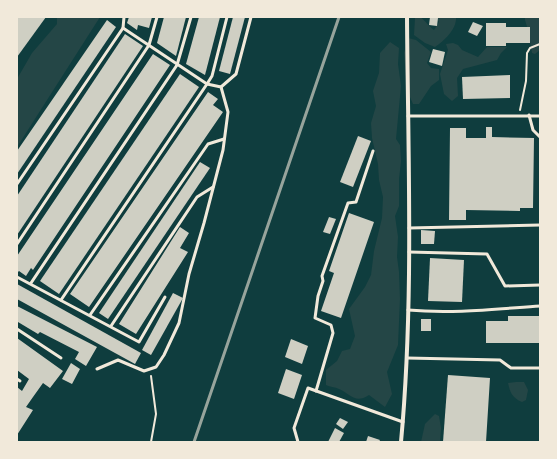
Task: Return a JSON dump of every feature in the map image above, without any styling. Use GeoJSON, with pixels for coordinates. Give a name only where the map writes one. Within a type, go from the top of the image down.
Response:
{"type":"FeatureCollection","features":[{"type":"Feature","properties":{"kind":"street"},"geometry":{"type":"LineString","coordinates":[[401,442],[407,358],[409,252],[407,17]]}},
{"type":"Feature","properties":{"kind":"lane"},"geometry":{"type":"LineString","coordinates":[[17,184],[123,28],[124,17]]}},
{"type":"Feature","properties":{"kind":"lane"},"geometry":{"type":"LineString","coordinates":[[17,244],[150,45],[157,17]]}},
{"type":"Feature","properties":{"kind":"lane"},"geometry":{"type":"LineString","coordinates":[[30,283],[177,65],[191,17]]}},
{"type":"Feature","properties":{"kind":"lane"},"geometry":{"type":"LineString","coordinates":[[61,300],[212,76],[227,17]]}},
{"type":"Feature","properties":{"kind":"lane"},"geometry":{"type":"LineString","coordinates":[[221,87],[236,74],[251,17]]}},
{"type":"Feature","properties":{"kind":"lane"},"geometry":{"type":"LineString","coordinates":[[123,28],[207,84],[221,87]]}},
{"type":"Feature","properties":{"kind":"lane"},"geometry":{"type":"LineString","coordinates":[[97,369],[118,360],[144,371],[156,367],[164,355],[178,323],[189,274],[222,150],[228,112],[221,87]]}},
{"type":"Feature","properties":{"kind":"lane"},"geometry":{"type":"LineString","coordinates":[[529,115],[533,130],[540,137]]}},
{"type":"Feature","properties":{"kind":"lane"},"geometry":{"type":"LineString","coordinates":[[407,116],[540,116]]}},
{"type":"Feature","properties":{"kind":"lane"},"geometry":{"type":"LineString","coordinates":[[90,315],[208,144],[224,139]]}},
{"type":"Feature","properties":{"kind":"lane"},"geometry":{"type":"LineString","coordinates":[[316,391],[333,333],[331,325],[316,318],[318,296],[324,281],[322,276],[348,203],[356,202],[373,151]]}},
{"type":"Feature","properties":{"kind":"lane"},"geometry":{"type":"LineString","coordinates":[[111,326],[197,197],[213,187]]}},
{"type":"Feature","properties":{"kind":"lane"},"geometry":{"type":"LineString","coordinates":[[409,228],[540,225]]}},
{"type":"Feature","properties":{"kind":"lane"},"geometry":{"type":"LineString","coordinates":[[409,252],[487,254],[505,286],[540,285]]}},
{"type":"Feature","properties":{"kind":"lane"},"geometry":{"type":"LineString","coordinates":[[17,277],[139,342],[165,297]]}},
{"type":"Feature","properties":{"kind":"lane"},"geometry":{"type":"LineString","coordinates":[[408,310],[462,311],[540,306]]}},
{"type":"Feature","properties":{"kind":"lane"},"geometry":{"type":"LineString","coordinates":[[17,329],[61,358]]}},
{"type":"Feature","properties":{"kind":"lane"},"geometry":{"type":"LineString","coordinates":[[407,358],[500,360],[511,368],[540,368]]}},
{"type":"Feature","properties":{"kind":"lane"},"geometry":{"type":"LineString","coordinates":[[298,442],[294,428],[308,388],[403,422]]}},
{"type":"Feature","properties":{"kind":"path"},"geometry":{"type":"LineString","coordinates":[[519,115],[526,80],[527,53],[530,48],[540,44]]}},
{"type":"Feature","properties":{"kind":"path"},"geometry":{"type":"LineString","coordinates":[[150,369],[156,414],[151,442]]}},
{"type":"Feature","properties":{"kind":"shaded area"},"geometry":{"type":"Polygon","coordinates":[[[57,17],[100,17],[17,147],[17,79],[32,53],[57,24],[57,17]]]}},
{"type":"Feature","properties":{"kind":"shaded area"},"geometry":{"type":"Polygon","coordinates":[[[420,17],[434,30],[439,22],[436,17],[456,17],[456,21],[449,34],[435,47],[425,43],[414,35],[415,18],[420,17]]]}},
{"type":"Feature","properties":{"kind":"shaded area"},"geometry":{"type":"Polygon","coordinates":[[[525,17],[540,17],[540,50],[535,54],[532,53],[525,17]]]}},
{"type":"Feature","properties":{"kind":"shaded area"},"geometry":{"type":"Polygon","coordinates":[[[408,38],[416,40],[431,52],[427,63],[431,68],[439,69],[439,80],[431,86],[419,104],[413,104],[407,90],[404,53],[408,38]]]}},
{"type":"Feature","properties":{"kind":"shaded area"},"geometry":{"type":"Polygon","coordinates":[[[390,42],[399,48],[398,64],[401,86],[396,139],[400,145],[401,161],[399,206],[395,216],[398,237],[397,257],[400,299],[398,345],[387,372],[392,394],[385,407],[369,395],[364,398],[357,399],[339,389],[326,385],[326,370],[337,361],[342,351],[350,349],[355,336],[349,309],[365,287],[371,275],[374,251],[382,218],[383,197],[372,138],[371,123],[376,106],[373,91],[379,73],[380,53],[390,42]]]}},
{"type":"Feature","properties":{"kind":"shaded area"},"geometry":{"type":"Polygon","coordinates":[[[453,43],[458,45],[462,50],[478,57],[487,47],[507,47],[497,60],[463,69],[457,78],[458,96],[452,101],[444,94],[440,74],[448,50],[446,44],[453,43]]]}},
{"type":"Feature","properties":{"kind":"shaded area"},"geometry":{"type":"Polygon","coordinates":[[[524,382],[528,390],[526,400],[522,402],[514,397],[508,383],[524,382]]]}},
{"type":"Feature","properties":{"kind":"shaded area"},"geometry":{"type":"Polygon","coordinates":[[[435,414],[439,416],[441,428],[440,442],[421,442],[425,424],[435,414]]]}},
{"type":"Feature","properties":{"kind":"building"},"geometry":{"type":"Polygon","coordinates":[[[17,17],[46,17],[17,57],[17,17]]]}},
{"type":"Feature","properties":{"kind":"building"},"geometry":{"type":"Polygon","coordinates":[[[129,17],[152,17],[149,28],[138,25],[137,30],[127,23],[129,17]]]}},
{"type":"Feature","properties":{"kind":"building"},"geometry":{"type":"Polygon","coordinates":[[[164,17],[186,17],[176,56],[157,43],[164,17]]]}},
{"type":"Feature","properties":{"kind":"building"},"geometry":{"type":"Polygon","coordinates":[[[199,17],[220,17],[205,75],[186,64],[199,17]]]}},
{"type":"Feature","properties":{"kind":"building"},"geometry":{"type":"Polygon","coordinates":[[[233,17],[245,17],[230,74],[219,71],[233,17]]]}},
{"type":"Feature","properties":{"kind":"building"},"geometry":{"type":"Polygon","coordinates":[[[430,17],[438,18],[437,26],[429,25],[430,17]]]}},
{"type":"Feature","properties":{"kind":"building"},"geometry":{"type":"Polygon","coordinates":[[[107,20],[116,27],[17,174],[17,151],[107,20]]]}},
{"type":"Feature","properties":{"kind":"building"},"geometry":{"type":"Polygon","coordinates":[[[473,22],[483,26],[477,36],[468,32],[473,22]]]}},
{"type":"Feature","properties":{"kind":"building"},"geometry":{"type":"Polygon","coordinates":[[[486,23],[506,23],[506,27],[530,27],[530,43],[506,43],[506,46],[486,46],[486,23]]]}},
{"type":"Feature","properties":{"kind":"building"},"geometry":{"type":"Polygon","coordinates":[[[125,34],[143,46],[17,235],[17,196],[125,34]]]}},
{"type":"Feature","properties":{"kind":"building"},"geometry":{"type":"Polygon","coordinates":[[[433,49],[445,52],[442,66],[429,62],[433,49]]]}},
{"type":"Feature","properties":{"kind":"building"},"geometry":{"type":"Polygon","coordinates":[[[153,54],[170,65],[33,270],[31,268],[26,276],[19,271],[18,272],[17,256],[153,54]]]}},
{"type":"Feature","properties":{"kind":"building"},"geometry":{"type":"Polygon","coordinates":[[[180,74],[199,87],[59,294],[40,281],[180,74]]]}},
{"type":"Feature","properties":{"kind":"building"},"geometry":{"type":"Polygon","coordinates":[[[510,75],[510,98],[463,99],[462,77],[510,75]]]}},
{"type":"Feature","properties":{"kind":"building"},"geometry":{"type":"Polygon","coordinates":[[[208,92],[218,99],[213,105],[223,112],[89,307],[70,294],[208,92]]]}},
{"type":"Feature","properties":{"kind":"building"},"geometry":{"type":"Polygon","coordinates":[[[486,127],[492,127],[492,137],[534,138],[533,208],[520,208],[520,211],[466,210],[466,220],[449,220],[450,128],[466,128],[466,138],[486,138],[486,127]]]}},
{"type":"Feature","properties":{"kind":"building"},"geometry":{"type":"Polygon","coordinates":[[[358,136],[371,141],[353,187],[340,182],[358,136]]]}},
{"type":"Feature","properties":{"kind":"building"},"geometry":{"type":"Polygon","coordinates":[[[200,162],[210,168],[108,319],[99,313],[200,162]]]}},
{"type":"Feature","properties":{"kind":"building"},"geometry":{"type":"Polygon","coordinates":[[[349,213],[374,222],[341,318],[321,311],[334,273],[329,271],[349,213]]]}},
{"type":"Feature","properties":{"kind":"building"},"geometry":{"type":"Polygon","coordinates":[[[329,217],[336,219],[330,234],[323,232],[329,217]]]}},
{"type":"Feature","properties":{"kind":"building"},"geometry":{"type":"Polygon","coordinates":[[[180,227],[189,233],[180,248],[188,252],[136,334],[119,324],[180,227]]]}},
{"type":"Feature","properties":{"kind":"building"},"geometry":{"type":"Polygon","coordinates":[[[421,230],[435,231],[434,244],[421,244],[421,230]]]}},
{"type":"Feature","properties":{"kind":"building"},"geometry":{"type":"Polygon","coordinates":[[[430,258],[464,260],[462,302],[428,301],[430,258]]]}},
{"type":"Feature","properties":{"kind":"building"},"geometry":{"type":"Polygon","coordinates":[[[17,284],[141,353],[135,364],[17,299],[17,284]]]}},
{"type":"Feature","properties":{"kind":"building"},"geometry":{"type":"Polygon","coordinates":[[[173,293],[183,298],[151,355],[142,350],[173,293]]]}},
{"type":"Feature","properties":{"kind":"building"},"geometry":{"type":"Polygon","coordinates":[[[17,306],[97,347],[86,366],[75,359],[79,352],[40,332],[38,334],[18,322],[17,306]]]}},
{"type":"Feature","properties":{"kind":"building"},"geometry":{"type":"Polygon","coordinates":[[[508,316],[540,316],[540,343],[486,343],[486,321],[508,321],[508,316]]]}},
{"type":"Feature","properties":{"kind":"building"},"geometry":{"type":"Polygon","coordinates":[[[421,319],[431,319],[431,331],[421,331],[421,319]]]}},
{"type":"Feature","properties":{"kind":"building"},"geometry":{"type":"Polygon","coordinates":[[[17,338],[63,371],[50,388],[43,383],[26,407],[33,410],[17,435],[17,387],[22,391],[29,379],[17,370],[17,338]]]}},
{"type":"Feature","properties":{"kind":"building"},"geometry":{"type":"Polygon","coordinates":[[[291,339],[308,346],[302,364],[285,357],[291,339]]]}},
{"type":"Feature","properties":{"kind":"building"},"geometry":{"type":"Polygon","coordinates":[[[71,363],[80,369],[72,384],[62,379],[71,363]]]}},
{"type":"Feature","properties":{"kind":"building"},"geometry":{"type":"Polygon","coordinates":[[[286,369],[302,375],[294,399],[278,393],[286,369]]]}},
{"type":"Feature","properties":{"kind":"building"},"geometry":{"type":"Polygon","coordinates":[[[448,375],[490,378],[486,442],[443,442],[448,375]]]}},
{"type":"Feature","properties":{"kind":"building"},"geometry":{"type":"Polygon","coordinates":[[[340,418],[348,422],[343,429],[336,424],[340,418]]]}},
{"type":"Feature","properties":{"kind":"building"},"geometry":{"type":"Polygon","coordinates":[[[335,428],[344,433],[339,442],[328,442],[335,428]]]}},
{"type":"Feature","properties":{"kind":"building"},"geometry":{"type":"Polygon","coordinates":[[[368,436],[380,440],[379,442],[366,442],[368,436]]]}},
{"type":"Feature","properties":{"kind":"railway"},"geometry":{"type":"LineString","coordinates":[[194,442],[339,17]]}}]}
